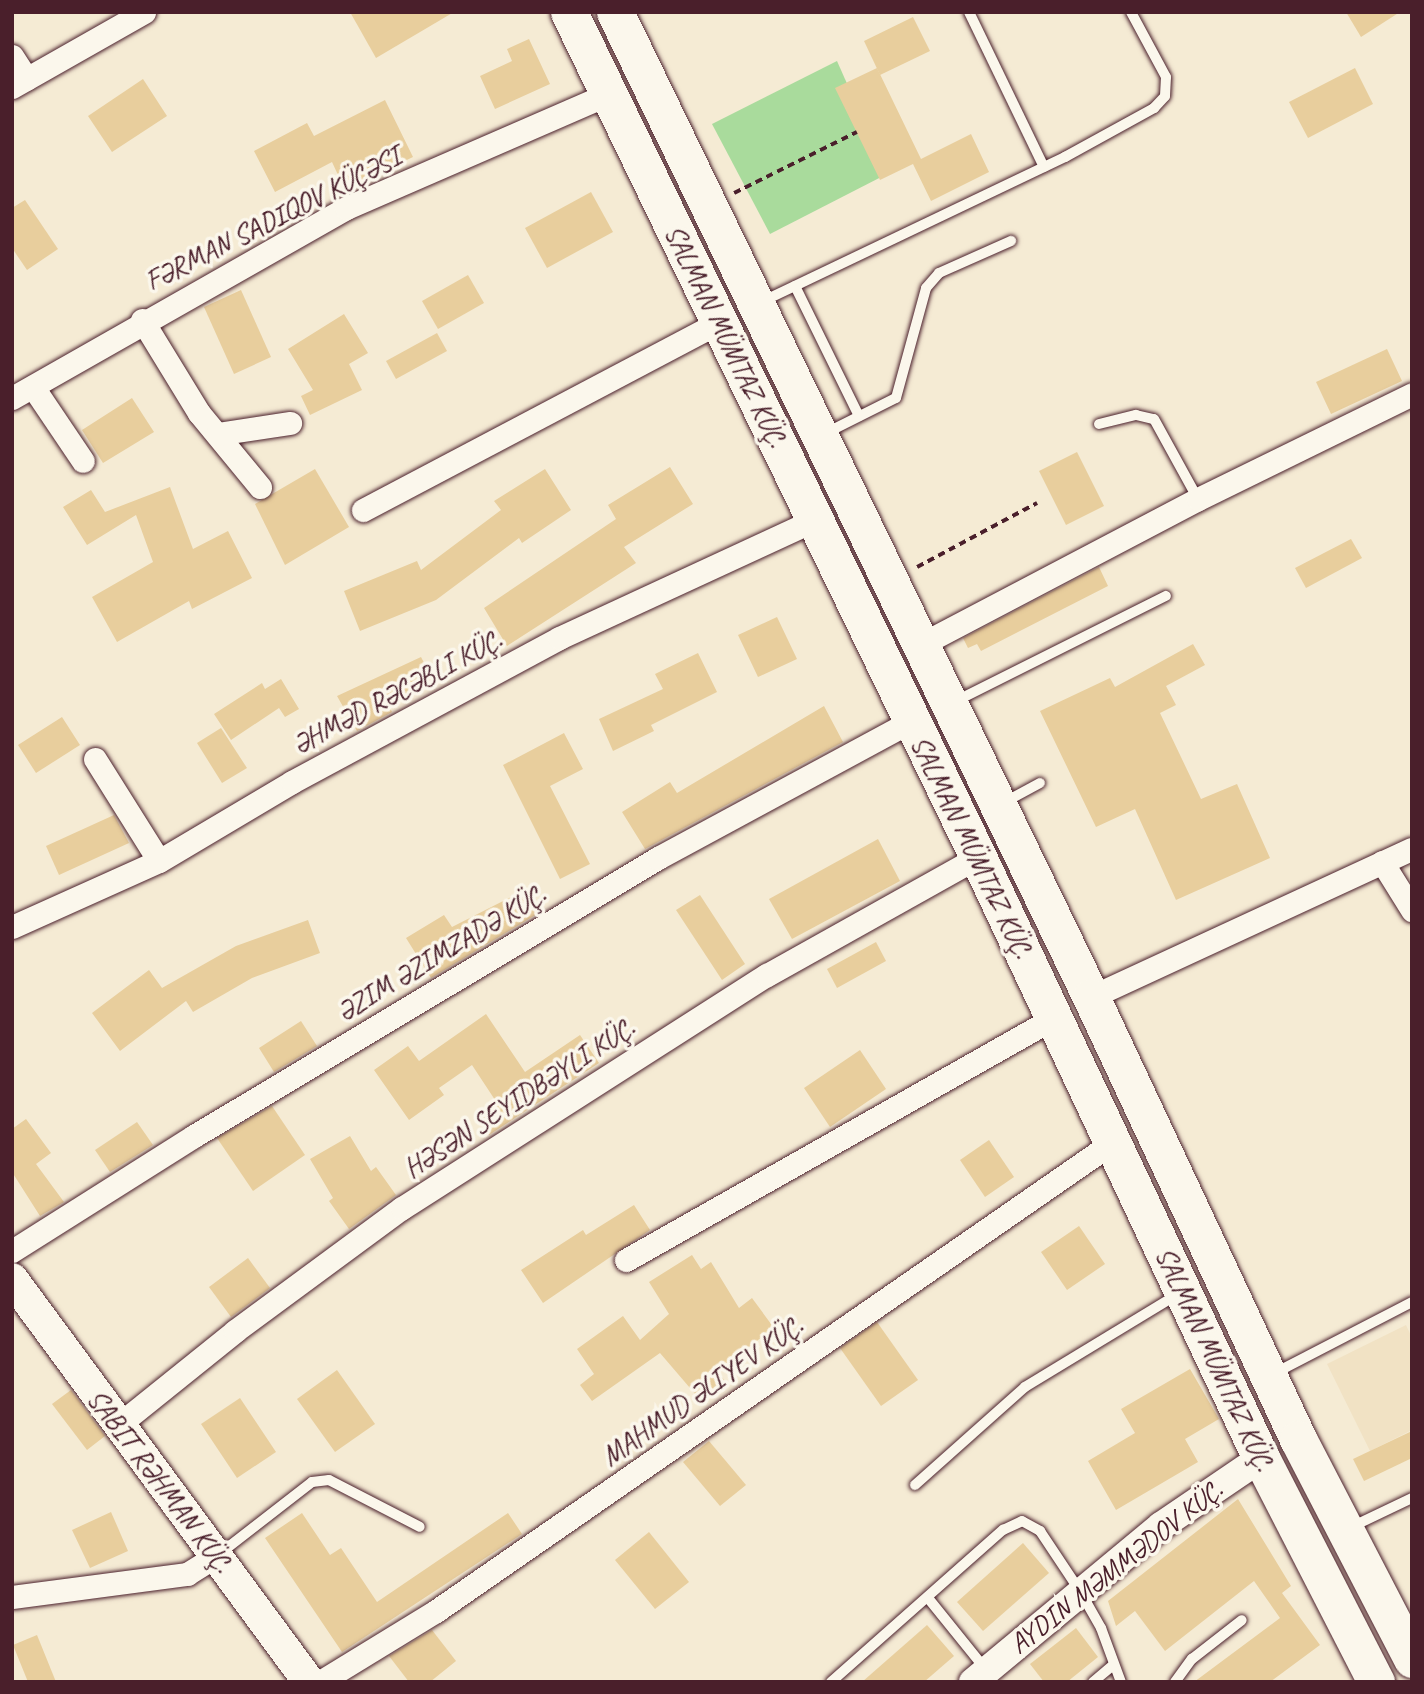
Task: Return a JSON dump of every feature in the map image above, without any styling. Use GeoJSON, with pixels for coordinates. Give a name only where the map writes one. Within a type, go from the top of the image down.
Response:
{"type":"FeatureCollection","features":[{"type":"Feature","properties":{"kind":"highway","name":"SALMAN MÜMTAZ KÜÇ."},"geometry":{"type":"LineString","coordinates":[[569,12],[816,519],[910,722],[1055,1017],[1261,1458],[1376,1682]]}},
{"type":"Feature","properties":{"kind":"highway"},"geometry":{"type":"LineString","coordinates":[[615,12],[754,305],[1091,997],[1298,1439],[1412,1659]]}},
{"type":"Feature","properties":{"kind":"highway"},"geometry":{"type":"LineString","coordinates":[[719,322],[754,305]]}},
{"type":"Feature","properties":{"kind":"highway"},"geometry":{"type":"LineString","coordinates":[[1055,1017],[1091,997]]}},
{"type":"Feature","properties":{"kind":"highway"},"geometry":{"type":"LineString","coordinates":[[1180,1286],[1216,1262]]}},
{"type":"Feature","properties":{"kind":"highway"},"geometry":{"type":"LineString","coordinates":[[1261,1458],[1298,1439]]}},
{"type":"Feature","properties":{"kind":"main road","name":"SABIT RƏHMAN KÜÇ."},"geometry":{"type":"LineString","coordinates":[[12,1279],[117,1426],[309,1682]]}},
{"type":"Feature","properties":{"kind":"street"},"geometry":{"type":"LineString","coordinates":[[12,55],[19,83],[144,12]]}},
{"type":"Feature","properties":{"kind":"street"},"geometry":{"type":"LineString","coordinates":[[12,398],[142,320],[346,208],[608,94]]}},
{"type":"Feature","properties":{"kind":"street"},"geometry":{"type":"LineString","coordinates":[[142,320],[199,413],[260,487]]}},
{"type":"Feature","properties":{"kind":"street"},"geometry":{"type":"LineString","coordinates":[[363,510],[719,322]]}},
{"type":"Feature","properties":{"kind":"street"},"geometry":{"type":"LineString","coordinates":[[33,387],[83,461]]}},
{"type":"Feature","properties":{"kind":"street"},"geometry":{"type":"LineString","coordinates":[[920,645],[1198,499],[1412,394]]}},
{"type":"Feature","properties":{"kind":"street"},"geometry":{"type":"LineString","coordinates":[[218,434],[290,423]]}},
{"type":"Feature","properties":{"kind":"street","name":"ƏHMƏD RƏCƏBLI KÜÇ."},"geometry":{"type":"LineString","coordinates":[[12,927],[159,861],[292,782],[559,638],[816,519]]}},
{"type":"Feature","properties":{"kind":"street","name":"ƏZIM ƏZIMZADƏ KÜÇ."},"geometry":{"type":"LineString","coordinates":[[12,1251],[194,1136],[658,858],[910,722]]}},
{"type":"Feature","properties":{"kind":"street"},"geometry":{"type":"LineString","coordinates":[[95,759],[159,861]]}},
{"type":"Feature","properties":{"kind":"street"},"geometry":{"type":"LineString","coordinates":[[1091,997],[1412,849]]}},
{"type":"Feature","properties":{"kind":"street","name":"HƏSƏN SEYIDBƏYLI KÜÇ."},"geometry":{"type":"LineString","coordinates":[[117,1426],[235,1331],[402,1208],[767,975],[978,857]]}},
{"type":"Feature","properties":{"kind":"street"},"geometry":{"type":"LineString","coordinates":[[1382,862],[1412,910]]}},
{"type":"Feature","properties":{"kind":"street"},"geometry":{"type":"LineString","coordinates":[[626,1260],[1055,1017]]}},
{"type":"Feature","properties":{"kind":"street","name":"MAHMUD ƏLIYEV KÜÇ."},"geometry":{"type":"LineString","coordinates":[[320,1682],[436,1611],[1113,1142]]}},
{"type":"Feature","properties":{"kind":"street"},"geometry":{"type":"LineString","coordinates":[[980,1676],[1161,1526],[1261,1458]]}},
{"type":"Feature","properties":{"kind":"street"},"geometry":{"type":"LineString","coordinates":[[12,1597],[187,1573],[216,1556]]}},
{"type":"Feature","properties":{"kind":"lane"},"geometry":{"type":"LineString","coordinates":[[970,12],[1044,167]]}},
{"type":"Feature","properties":{"kind":"lane"},"geometry":{"type":"LineString","coordinates":[[754,305],[1044,167],[1154,108],[1165,96],[1166,78],[1131,12]]}},
{"type":"Feature","properties":{"kind":"lane"},"geometry":{"type":"LineString","coordinates":[[819,437],[895,398],[901,389],[926,288],[939,273],[1011,241]]}},
{"type":"Feature","properties":{"kind":"lane"},"geometry":{"type":"LineString","coordinates":[[795,286],[859,416]]}},
{"type":"Feature","properties":{"kind":"lane"},"geometry":{"type":"LineString","coordinates":[[1099,424],[1136,415],[1154,419],[1198,499]]}},
{"type":"Feature","properties":{"kind":"lane"},"geometry":{"type":"LineString","coordinates":[[948,704],[1166,596]]}},
{"type":"Feature","properties":{"kind":"lane"},"geometry":{"type":"LineString","coordinates":[[997,806],[1040,783]]}},
{"type":"Feature","properties":{"kind":"lane"},"geometry":{"type":"LineString","coordinates":[[915,1485],[1025,1387],[1180,1286]]}},
{"type":"Feature","properties":{"kind":"lane"},"geometry":{"type":"LineString","coordinates":[[1269,1376],[1412,1302]]}},
{"type":"Feature","properties":{"kind":"lane"},"geometry":{"type":"LineString","coordinates":[[216,1556],[312,1482],[329,1480],[420,1527]]}},
{"type":"Feature","properties":{"kind":"lane"},"geometry":{"type":"LineString","coordinates":[[1344,1531],[1412,1497]]}},
{"type":"Feature","properties":{"kind":"lane"},"geometry":{"type":"LineString","coordinates":[[831,1682],[1012,1522],[1022,1521],[1040,1531],[1080,1591],[1101,1628],[1112,1666],[1121,1682]]}},
{"type":"Feature","properties":{"kind":"lane"},"geometry":{"type":"LineString","coordinates":[[928,1598],[980,1676]]}},
{"type":"Feature","properties":{"kind":"lane"},"geometry":{"type":"LineString","coordinates":[[1175,1682],[1179,1672],[1192,1659],[1242,1620]]}},
{"type":"Feature","properties":{"kind":"lane"},"geometry":{"type":"LineString","coordinates":[[1093,1682],[1112,1666]]}},
{"type":"Feature","properties":{"kind":"path"},"geometry":{"type":"LineString","coordinates":[[708,207],[857,132]]}},
{"type":"Feature","properties":{"kind":"path"},"geometry":{"type":"LineString","coordinates":[[890,582],[1037,503]]}},
{"type":"Feature","properties":{"kind":"shaded area"},"geometry":{"type":"Polygon","coordinates":[[[1406,1325],[1412,1338],[1412,1430],[1370,1451],[1327,1364],[1406,1325]]]}},
{"type":"Feature","properties":{"kind":"green space"},"geometry":{"type":"Polygon","coordinates":[[[837,61],[887,174],[770,234],[712,124],[837,61]]]}},
{"type":"Feature","properties":{"kind":"building"},"geometry":{"type":"Polygon","coordinates":[[[350,12],[454,12],[376,58],[350,12]]]}},
{"type":"Feature","properties":{"kind":"building"},"geometry":{"type":"Polygon","coordinates":[[[1346,12],[1400,12],[1361,37],[1346,12]]]}},
{"type":"Feature","properties":{"kind":"building"},"geometry":{"type":"Polygon","coordinates":[[[913,17],[930,51],[880,75],[864,41],[913,17]]]}},
{"type":"Feature","properties":{"kind":"building"},"geometry":{"type":"Polygon","coordinates":[[[529,39],[550,84],[495,109],[480,76],[512,61],[507,49],[529,39]]]}},
{"type":"Feature","properties":{"kind":"building"},"geometry":{"type":"Polygon","coordinates":[[[877,68],[921,159],[971,134],[989,172],[931,201],[913,164],[880,180],[835,88],[877,68]]]}},
{"type":"Feature","properties":{"kind":"building"},"geometry":{"type":"Polygon","coordinates":[[[1355,68],[1373,104],[1308,138],[1289,102],[1355,68]]]}},
{"type":"Feature","properties":{"kind":"building"},"geometry":{"type":"Polygon","coordinates":[[[143,79],[167,116],[112,152],[88,116],[143,79]]]}},
{"type":"Feature","properties":{"kind":"building"},"geometry":{"type":"Polygon","coordinates":[[[385,100],[413,157],[345,190],[332,162],[275,192],[254,151],[307,123],[314,136],[385,100]]]}},
{"type":"Feature","properties":{"kind":"building"},"geometry":{"type":"Polygon","coordinates":[[[591,192],[613,232],[547,268],[525,228],[591,192]]]}},
{"type":"Feature","properties":{"kind":"building"},"geometry":{"type":"Polygon","coordinates":[[[25,200],[58,249],[27,270],[12,248],[12,208],[25,200]]]}},
{"type":"Feature","properties":{"kind":"building"},"geometry":{"type":"Polygon","coordinates":[[[468,275],[484,303],[438,329],[422,301],[468,275]]]}},
{"type":"Feature","properties":{"kind":"building"},"geometry":{"type":"Polygon","coordinates":[[[241,290],[271,357],[234,374],[204,307],[241,290]]]}},
{"type":"Feature","properties":{"kind":"building"},"geometry":{"type":"Polygon","coordinates":[[[344,314],[368,353],[349,364],[362,390],[310,415],[301,396],[313,390],[288,349],[344,314]]]}},
{"type":"Feature","properties":{"kind":"building"},"geometry":{"type":"Polygon","coordinates":[[[437,333],[447,351],[396,379],[386,361],[437,333]]]}},
{"type":"Feature","properties":{"kind":"building"},"geometry":{"type":"Polygon","coordinates":[[[1387,349],[1402,381],[1331,414],[1316,382],[1387,349]]]}},
{"type":"Feature","properties":{"kind":"building"},"geometry":{"type":"Polygon","coordinates":[[[132,398],[154,432],[103,463],[82,430],[132,398]]]}},
{"type":"Feature","properties":{"kind":"building"},"geometry":{"type":"Polygon","coordinates":[[[1077,452],[1104,506],[1066,525],[1039,471],[1077,452]]]}},
{"type":"Feature","properties":{"kind":"building"},"geometry":{"type":"Polygon","coordinates":[[[670,467],[693,504],[624,547],[636,563],[507,646],[484,608],[616,519],[608,505],[670,467]]]}},
{"type":"Feature","properties":{"kind":"building"},"geometry":{"type":"Polygon","coordinates":[[[315,469],[349,527],[285,565],[255,504],[315,469]]]}},
{"type":"Feature","properties":{"kind":"building"},"geometry":{"type":"Polygon","coordinates":[[[545,469],[571,510],[522,543],[519,538],[436,600],[360,631],[344,591],[417,561],[421,570],[501,510],[494,501],[545,469]]]}},
{"type":"Feature","properties":{"kind":"building"},"geometry":{"type":"Polygon","coordinates":[[[170,487],[193,549],[228,531],[252,578],[192,609],[189,601],[117,642],[92,597],[153,562],[136,515],[87,545],[63,507],[91,490],[105,512],[170,487]]]}},
{"type":"Feature","properties":{"kind":"building"},"geometry":{"type":"Polygon","coordinates":[[[1351,539],[1362,558],[1306,588],[1295,568],[1351,539]]]}},
{"type":"Feature","properties":{"kind":"building"},"geometry":{"type":"Polygon","coordinates":[[[1099,567],[1108,586],[981,651],[977,644],[968,648],[963,638],[1099,567]]]}},
{"type":"Feature","properties":{"kind":"building"},"geometry":{"type":"Polygon","coordinates":[[[777,617],[797,659],[758,677],[738,635],[777,617]]]}},
{"type":"Feature","properties":{"kind":"building"},"geometry":{"type":"Polygon","coordinates":[[[1193,644],[1205,665],[1166,686],[1176,705],[1160,713],[1201,799],[1237,784],[1270,858],[1176,900],[1135,809],[1096,827],[1040,711],[1110,678],[1115,687],[1193,644]]]}},
{"type":"Feature","properties":{"kind":"building"},"geometry":{"type":"Polygon","coordinates":[[[698,653],[717,692],[651,725],[654,731],[613,751],[599,719],[663,689],[655,674],[698,653]]]}},
{"type":"Feature","properties":{"kind":"building"},"geometry":{"type":"Polygon","coordinates":[[[421,657],[433,680],[388,704],[392,712],[357,731],[337,696],[421,657]]]}},
{"type":"Feature","properties":{"kind":"building"},"geometry":{"type":"Polygon","coordinates":[[[281,679],[299,709],[285,717],[279,708],[231,740],[214,714],[262,683],[265,689],[281,679]]]}},
{"type":"Feature","properties":{"kind":"building"},"geometry":{"type":"Polygon","coordinates":[[[824,706],[843,742],[645,849],[622,812],[670,782],[677,793],[824,706]]]}},
{"type":"Feature","properties":{"kind":"building"},"geometry":{"type":"Polygon","coordinates":[[[62,717],[80,745],[36,773],[18,745],[62,717]]]}},
{"type":"Feature","properties":{"kind":"building"},"geometry":{"type":"Polygon","coordinates":[[[221,728],[247,768],[222,783],[197,743],[221,728]]]}},
{"type":"Feature","properties":{"kind":"building"},"geometry":{"type":"Polygon","coordinates":[[[564,733],[583,769],[550,786],[590,864],[560,879],[503,765],[564,733]]]}},
{"type":"Feature","properties":{"kind":"building"},"geometry":{"type":"Polygon","coordinates":[[[114,815],[129,843],[59,875],[46,846],[114,815]]]}},
{"type":"Feature","properties":{"kind":"building"},"geometry":{"type":"Polygon","coordinates":[[[878,839],[900,881],[792,939],[769,899],[878,839]]]}},
{"type":"Feature","properties":{"kind":"building"},"geometry":{"type":"Polygon","coordinates":[[[525,890],[537,914],[431,978],[406,938],[444,915],[452,927],[525,890]]]}},
{"type":"Feature","properties":{"kind":"building"},"geometry":{"type":"Polygon","coordinates":[[[700,895],[745,964],[722,980],[676,910],[700,895]]]}},
{"type":"Feature","properties":{"kind":"building"},"geometry":{"type":"Polygon","coordinates":[[[308,920],[320,953],[252,978],[193,1012],[186,1001],[120,1051],[92,1013],[149,970],[162,988],[236,946],[308,920]]]}},
{"type":"Feature","properties":{"kind":"building"},"geometry":{"type":"Polygon","coordinates":[[[876,942],[886,961],[837,988],[827,969],[876,942]]]}},
{"type":"Feature","properties":{"kind":"building"},"geometry":{"type":"Polygon","coordinates":[[[486,1014],[525,1072],[580,1035],[599,1063],[489,1135],[477,1117],[497,1103],[472,1065],[439,1088],[444,1095],[409,1120],[374,1070],[408,1046],[419,1061],[486,1014]]]}},
{"type":"Feature","properties":{"kind":"building"},"geometry":{"type":"Polygon","coordinates":[[[301,1021],[317,1046],[274,1072],[259,1048],[301,1021]]]}},
{"type":"Feature","properties":{"kind":"building"},"geometry":{"type":"Polygon","coordinates":[[[860,1050],[886,1089],[830,1127],[804,1088],[860,1050]]]}},
{"type":"Feature","properties":{"kind":"building"},"geometry":{"type":"Polygon","coordinates":[[[272,1106],[305,1155],[253,1191],[217,1138],[272,1106]]]}},
{"type":"Feature","properties":{"kind":"building"},"geometry":{"type":"Polygon","coordinates":[[[26,1119],[51,1153],[36,1164],[64,1202],[40,1216],[12,1172],[12,1129],[26,1119]]]}},
{"type":"Feature","properties":{"kind":"building"},"geometry":{"type":"Polygon","coordinates":[[[137,1122],[153,1145],[110,1172],[95,1150],[137,1122]]]}},
{"type":"Feature","properties":{"kind":"building"},"geometry":{"type":"Polygon","coordinates":[[[350,1136],[371,1171],[376,1167],[396,1195],[349,1229],[329,1201],[333,1198],[310,1159],[350,1136]]]}},
{"type":"Feature","properties":{"kind":"building"},"geometry":{"type":"Polygon","coordinates":[[[989,1140],[1014,1177],[985,1197],[960,1160],[989,1140]]]}},
{"type":"Feature","properties":{"kind":"building"},"geometry":{"type":"Polygon","coordinates":[[[634,1205],[650,1230],[543,1303],[521,1270],[583,1230],[586,1235],[634,1205]]]}},
{"type":"Feature","properties":{"kind":"building"},"geometry":{"type":"Polygon","coordinates":[[[1079,1226],[1105,1264],[1067,1290],[1041,1252],[1079,1226]]]}},
{"type":"Feature","properties":{"kind":"building"},"geometry":{"type":"Polygon","coordinates":[[[692,1255],[701,1269],[711,1262],[739,1308],[752,1298],[774,1328],[717,1371],[726,1382],[702,1402],[660,1353],[592,1401],[580,1385],[594,1374],[577,1349],[623,1316],[640,1340],[669,1314],[649,1282],[692,1255]]]}},
{"type":"Feature","properties":{"kind":"building"},"geometry":{"type":"Polygon","coordinates":[[[248,1258],[270,1288],[231,1317],[209,1287],[248,1258]]]}},
{"type":"Feature","properties":{"kind":"building"},"geometry":{"type":"Polygon","coordinates":[[[877,1322],[918,1380],[881,1406],[840,1348],[877,1322]]]}},
{"type":"Feature","properties":{"kind":"building"},"geometry":{"type":"Polygon","coordinates":[[[1190,1369],[1219,1419],[1185,1439],[1198,1462],[1116,1510],[1088,1461],[1135,1433],[1121,1409],[1190,1369]]]}},
{"type":"Feature","properties":{"kind":"building"},"geometry":{"type":"Polygon","coordinates":[[[337,1370],[375,1424],[335,1452],[297,1399],[337,1370]]]}},
{"type":"Feature","properties":{"kind":"building"},"geometry":{"type":"Polygon","coordinates":[[[71,1390],[105,1436],[87,1450],[52,1404],[71,1390]]]}},
{"type":"Feature","properties":{"kind":"building"},"geometry":{"type":"Polygon","coordinates":[[[240,1398],[276,1452],[237,1478],[201,1424],[240,1398]]]}},
{"type":"Feature","properties":{"kind":"building"},"geometry":{"type":"Polygon","coordinates":[[[1412,1431],[1412,1458],[1364,1481],[1353,1459],[1412,1431]]]}},
{"type":"Feature","properties":{"kind":"building"},"geometry":{"type":"Polygon","coordinates":[[[709,1441],[746,1485],[720,1506],[683,1462],[709,1441]]]}},
{"type":"Feature","properties":{"kind":"building"},"geometry":{"type":"Polygon","coordinates":[[[1238,1499],[1291,1586],[1282,1593],[1320,1645],[1270,1682],[1194,1682],[1280,1618],[1254,1581],[1165,1651],[1135,1611],[1116,1626],[1108,1601],[1238,1499]]]}},
{"type":"Feature","properties":{"kind":"building"},"geometry":{"type":"Polygon","coordinates":[[[111,1512],[128,1551],[90,1568],[72,1530],[111,1512]]]}},
{"type":"Feature","properties":{"kind":"building"},"geometry":{"type":"Polygon","coordinates":[[[302,1513],[330,1555],[341,1548],[377,1602],[508,1513],[522,1534],[342,1652],[265,1538],[302,1513]]]}},
{"type":"Feature","properties":{"kind":"building"},"geometry":{"type":"Polygon","coordinates":[[[649,1532],[689,1582],[655,1609],[615,1560],[649,1532]]]}},
{"type":"Feature","properties":{"kind":"building"},"geometry":{"type":"Polygon","coordinates":[[[1023,1543],[1049,1573],[983,1631],[957,1602],[1023,1543]]]}},
{"type":"Feature","properties":{"kind":"building"},"geometry":{"type":"Polygon","coordinates":[[[927,1625],[954,1656],[924,1682],[862,1682],[927,1625]]]}},
{"type":"Feature","properties":{"kind":"building"},"geometry":{"type":"Polygon","coordinates":[[[1076,1628],[1098,1657],[1067,1682],[1044,1682],[1030,1664],[1076,1628]]]}},
{"type":"Feature","properties":{"kind":"building"},"geometry":{"type":"Polygon","coordinates":[[[432,1630],[456,1661],[430,1682],[409,1682],[389,1656],[432,1630]]]}},
{"type":"Feature","properties":{"kind":"building"},"geometry":{"type":"Polygon","coordinates":[[[37,1635],[56,1682],[28,1682],[13,1645],[37,1635]]]}}]}
